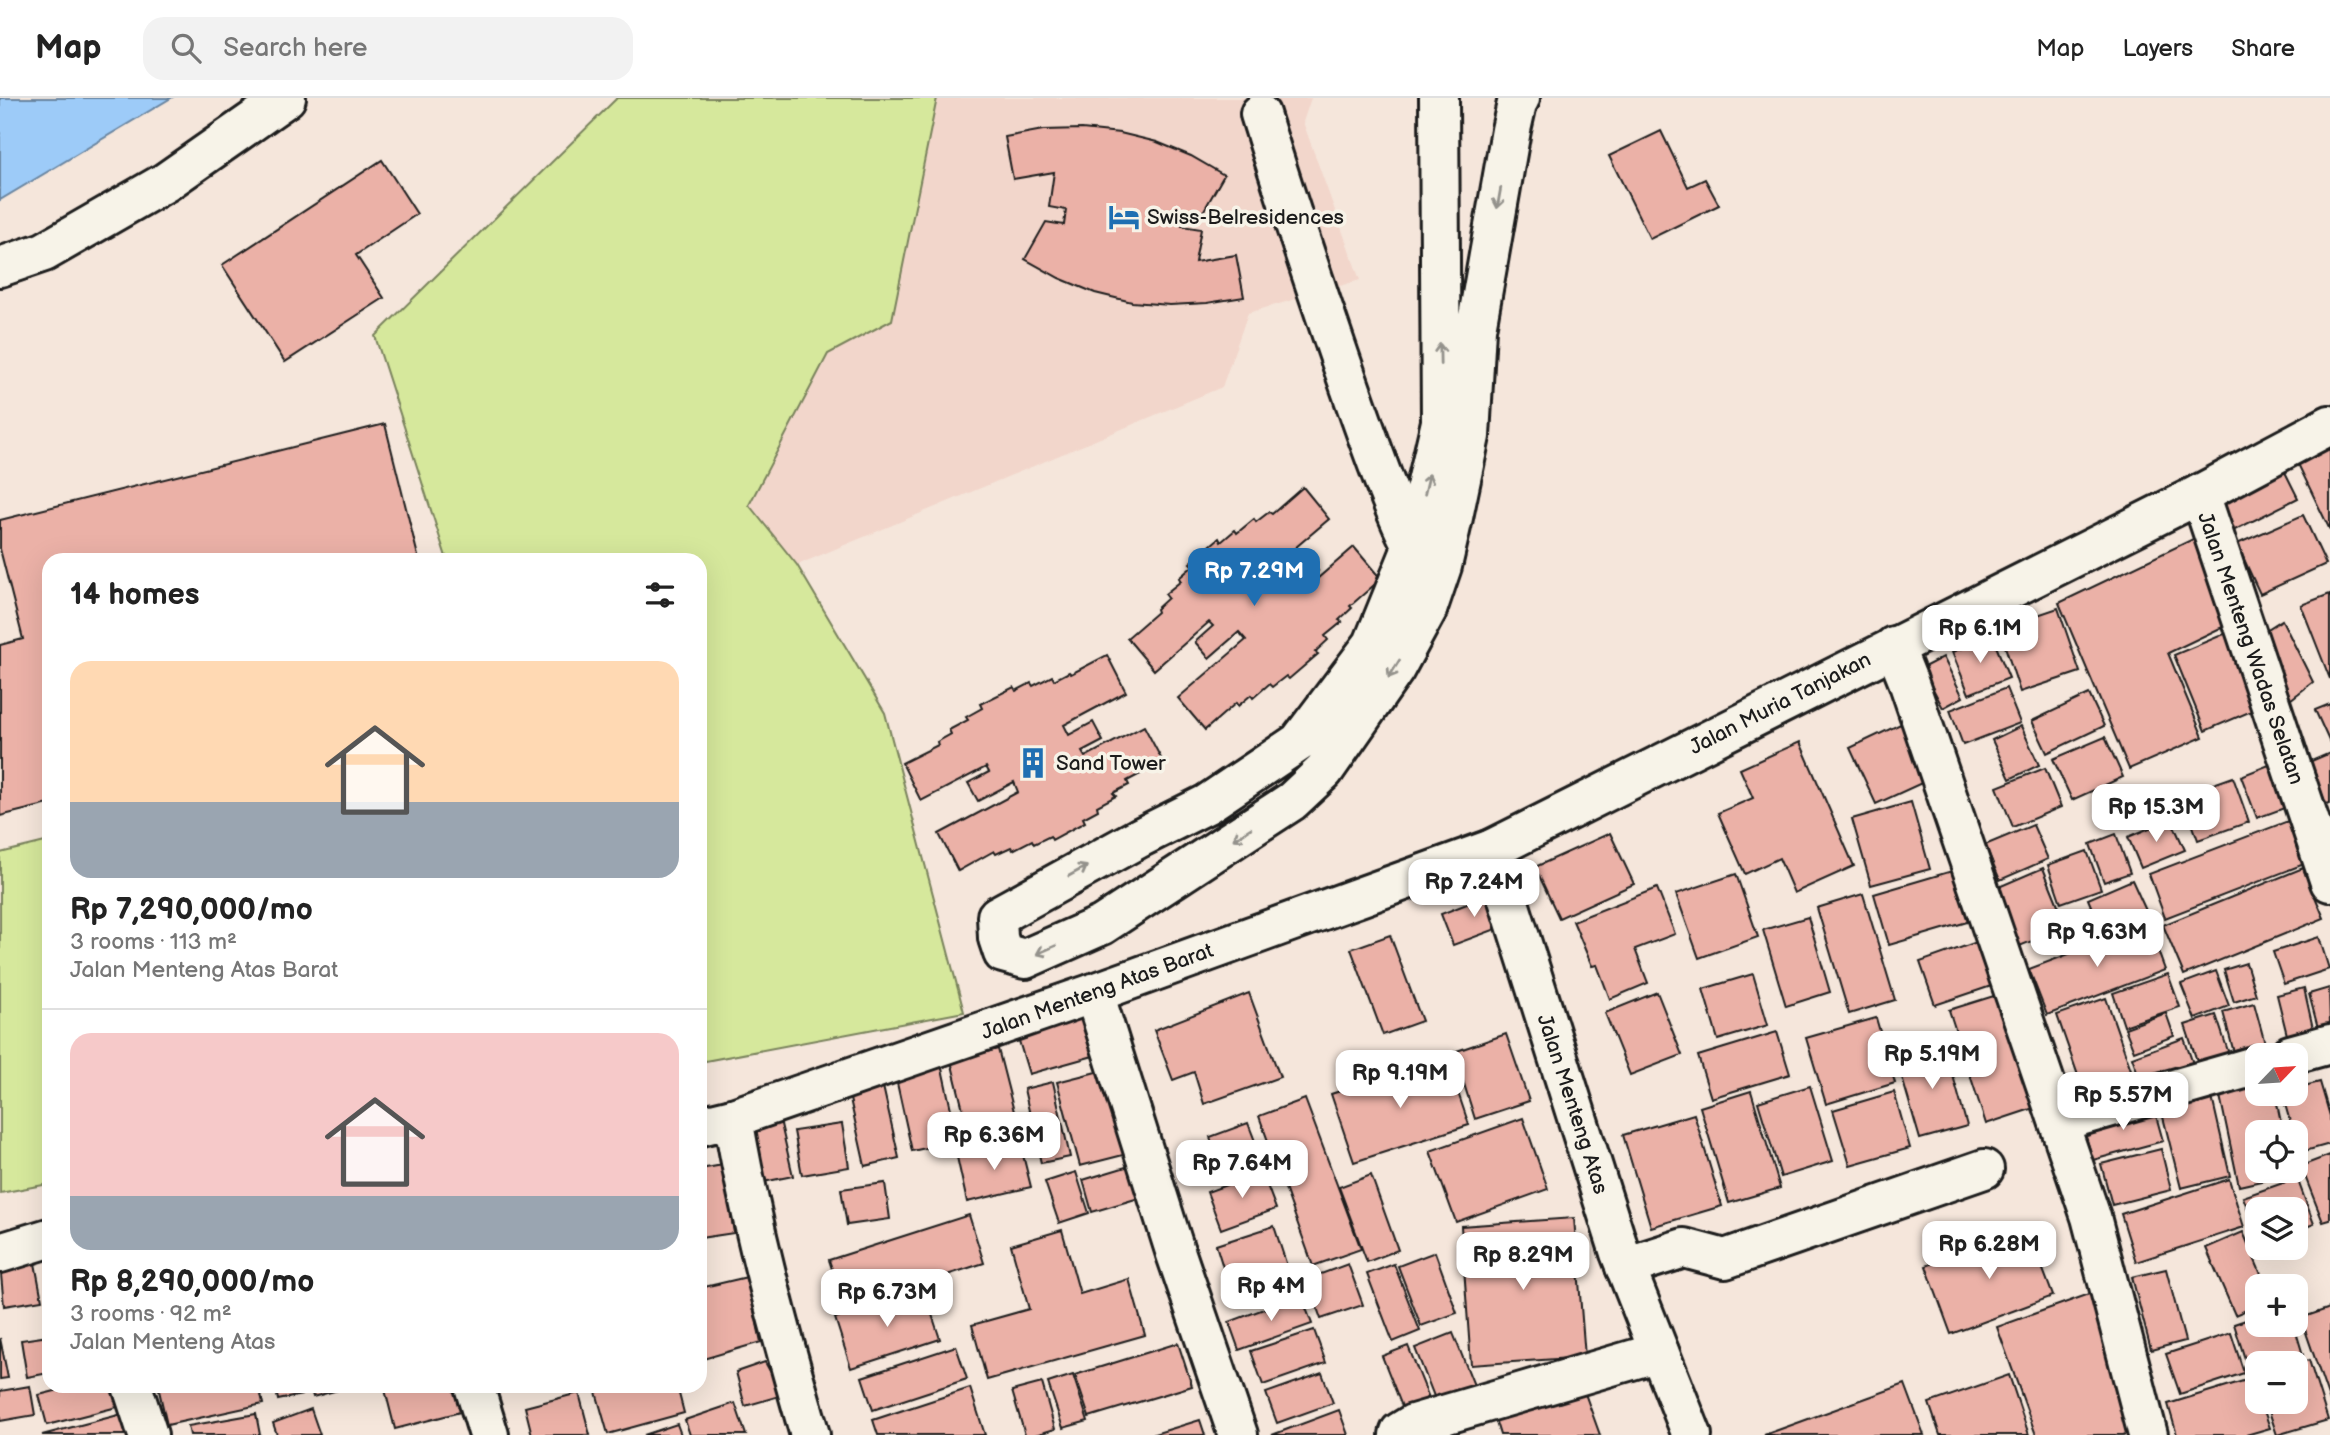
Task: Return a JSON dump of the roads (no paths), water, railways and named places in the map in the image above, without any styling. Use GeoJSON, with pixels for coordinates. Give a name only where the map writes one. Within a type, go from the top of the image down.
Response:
{"type":"FeatureCollection","features":[{"type":"Feature","properties":{"kind":"street"},"geometry":{"type":"LineString","coordinates":[[0,267],[44,252],[166,182],[286,98]]}},
{"type":"Feature","properties":{"kind":"street"},"geometry":{"type":"LineString","coordinates":[[1427,557],[1441,422],[1439,98]]}},
{"type":"Feature","properties":{"kind":"street"},"geometry":{"type":"LineString","coordinates":[[1410,603],[1373,645],[1299,742],[1207,804],[997,916],[998,938],[1003,953],[1025,959],[1102,925],[1292,801],[1324,771],[1395,669],[1410,603],[1470,436],[1476,329],[1520,104]]}},
{"type":"Feature","properties":{"kind":"street"},"geometry":{"type":"LineString","coordinates":[[1259,114],[1373,451],[1427,557]]}},
{"type":"Feature","properties":{"kind":"street","name":"Jalan Muria Tanjakan"},"geometry":{"type":"LineString","coordinates":[[1492,849],[2200,495],[2330,425]]}},
{"type":"Feature","properties":{"kind":"street","name":"Jalan Menteng Wadas Selatan"},"geometry":{"type":"LineString","coordinates":[[2200,495],[2330,882]]}},
{"type":"Feature","properties":{"kind":"street"},"geometry":{"type":"LineString","coordinates":[[1894,646],[2091,1217],[2148,1435]]}},
{"type":"Feature","properties":{"kind":"street"},"geometry":{"type":"LineString","coordinates":[[1299,742],[1324,771]]}},
{"type":"Feature","properties":{"kind":"street","name":"Jalan Menteng Atas Barat"},"geometry":{"type":"LineString","coordinates":[[717,1122],[1094,993],[1492,849]]}},
{"type":"Feature","properties":{"kind":"street","name":"Jalan Menteng Atas"},"geometry":{"type":"LineString","coordinates":[[1492,849],[1625,1267],[1692,1435]]}},
{"type":"Feature","properties":{"kind":"street"},"geometry":{"type":"LineString","coordinates":[[1094,993],[1175,1251],[1238,1435]]}},
{"type":"Feature","properties":{"kind":"street"},"geometry":{"type":"LineString","coordinates":[[2308,1050],[2330,1044]]}},
{"type":"Feature","properties":{"kind":"street"},"geometry":{"type":"LineString","coordinates":[[2059,1122],[2245,1069]]}},
{"type":"Feature","properties":{"kind":"street"},"geometry":{"type":"LineString","coordinates":[[717,1122],[741,1167],[791,1371],[810,1435]]}},
{"type":"Feature","properties":{"kind":"street"},"geometry":{"type":"LineString","coordinates":[[1625,1267],[1684,1248],[1725,1259],[1984,1169]]}},
{"type":"Feature","properties":{"kind":"street"},"geometry":{"type":"LineString","coordinates":[[0,1252],[42,1240]]}},
{"type":"Feature","properties":{"kind":"street"},"geometry":{"type":"LineString","coordinates":[[1399,1435],[1413,1424],[1659,1352]]}},
{"type":"Feature","properties":{"kind":"street"},"geometry":{"type":"LineString","coordinates":[[134,1393],[148,1435]]}},
{"type":"Feature","properties":{"kind":"street"},"geometry":{"type":"LineString","coordinates":[[476,1393],[489,1435]]}},
{"type":"Feature","properties":{"kind":"water"},"geometry":{"type":"Polygon","coordinates":[[[0,98],[171,98],[0,200],[0,98]]]}},
{"type":"Feature","properties":{"kind":"place","name":"Swiss-Belresidences"},"geometry":{"type":"Point","coordinates":[1124,217]}},
{"type":"Feature","properties":{"kind":"place","name":"Sand Tower"},"geometry":{"type":"Point","coordinates":[1033,763]}}]}
